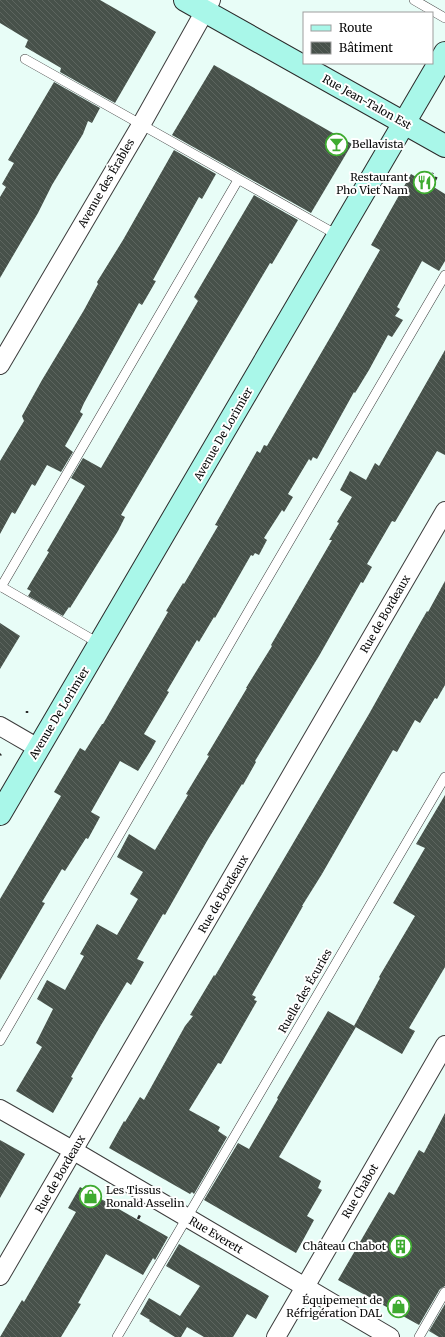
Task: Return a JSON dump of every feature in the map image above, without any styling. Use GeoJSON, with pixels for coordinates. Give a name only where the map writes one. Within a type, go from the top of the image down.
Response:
{"type":"FeatureCollection","features":[{"type":"Feature","properties":{"kind":"main road","name":"Rue Jean-Talon Est"},"geometry":{"type":"LineString","coordinates":[[185,0],[208,6],[303,63]]}},
{"type":"Feature","properties":{"kind":"main road","name":"Avenue De Lorimier"},"geometry":{"type":"LineString","coordinates":[[0,814],[445,53]]}},
{"type":"Feature","properties":{"kind":"main road","name":"Rue Jean-Talon Est"},"geometry":{"type":"LineString","coordinates":[[305,64],[445,146]]}},
{"type":"Feature","properties":{"kind":"street","name":"Avenue des Érables"},"geometry":{"type":"LineString","coordinates":[[0,366],[141,125],[208,6]]}},
{"type":"Feature","properties":{"kind":"street","name":"Rue de Bordeaux"},"geometry":{"type":"LineString","coordinates":[[0,1276],[445,512]]}},
{"type":"Feature","properties":{"kind":"street"},"geometry":{"type":"LineString","coordinates":[[0,726],[38,748]]}},
{"type":"Feature","properties":{"kind":"street","name":"Rue Chabot"},"geometry":{"type":"LineString","coordinates":[[276,1337],[445,1045]]}},
{"type":"Feature","properties":{"kind":"street","name":"Rue Everett"},"geometry":{"type":"LineString","coordinates":[[0,1109],[390,1337]]}},
{"type":"Feature","properties":{"kind":"lane"},"geometry":{"type":"LineString","coordinates":[[414,0],[445,18]]}},
{"type":"Feature","properties":{"kind":"lane"},"geometry":{"type":"LineString","coordinates":[[25,59],[339,236]]}},
{"type":"Feature","properties":{"kind":"lane"},"geometry":{"type":"LineString","coordinates":[[100,644],[0,586],[238,180]]}},
{"type":"Feature","properties":{"kind":"lane"},"geometry":{"type":"LineString","coordinates":[[0,1041],[445,275]]}},
{"type":"Feature","properties":{"kind":"lane","name":"Ruelle des Écuries"},"geometry":{"type":"LineString","coordinates":[[117,1337],[445,777]]}},
{"type":"Feature","properties":{"kind":"lane"},"geometry":{"type":"LineString","coordinates":[[418,1337],[445,1292]]}},
{"type":"Feature","properties":{"kind":"path"},"geometry":{"type":"LineString","coordinates":[[428,182],[433,173]]}},
{"type":"Feature","properties":{"kind":"path"},"geometry":{"type":"LineString","coordinates":[[432,186],[437,176]]}},
{"type":"Feature","properties":{"kind":"path"},"geometry":{"type":"LineString","coordinates":[[84,1189],[88,1185]]}},
{"type":"Feature","properties":{"kind":"path"},"geometry":{"type":"LineString","coordinates":[[89,1192],[93,1188]]}},
{"type":"Feature","properties":{"kind":"path"},"geometry":{"type":"LineString","coordinates":[[138,1219],[140,1215]]}},
{"type":"Feature","properties":{"kind":"building"},"geometry":{"type":"Polygon","coordinates":[[[0,0],[100,0],[156,32],[115,103],[60,72],[61,68],[25,47],[28,40],[0,23],[0,0]]]}},
{"type":"Feature","properties":{"kind":"building"},"geometry":{"type":"Polygon","coordinates":[[[214,65],[352,144],[311,213],[172,135],[214,65]]]}},
{"type":"Feature","properties":{"kind":"building"},"geometry":{"type":"Polygon","coordinates":[[[54,82],[100,108],[92,123],[88,121],[83,134],[52,185],[38,213],[0,278],[0,197],[6,187],[2,184],[14,163],[8,160],[54,82]]]}},
{"type":"Feature","properties":{"kind":"building"},"geometry":{"type":"Polygon","coordinates":[[[174,150],[216,174],[202,199],[199,197],[153,280],[156,281],[142,305],[139,303],[84,403],[80,412],[83,414],[65,446],[73,452],[61,472],[47,465],[35,486],[32,484],[15,514],[12,512],[0,534],[0,461],[24,421],[22,416],[42,380],[84,310],[98,284],[97,282],[123,240],[174,150]]]}},
{"type":"Feature","properties":{"kind":"building"},"geometry":{"type":"Polygon","coordinates":[[[411,174],[445,194],[445,261],[439,271],[422,261],[397,307],[400,309],[395,316],[403,320],[392,337],[388,335],[317,459],[313,457],[311,461],[309,459],[288,494],[293,497],[284,512],[282,510],[264,538],[267,540],[259,555],[255,553],[253,556],[251,555],[215,618],[214,617],[199,642],[197,640],[167,691],[169,692],[144,734],[156,741],[151,750],[138,771],[120,761],[91,812],[100,817],[88,839],[86,838],[65,871],[62,869],[42,902],[45,903],[0,980],[0,899],[61,796],[54,792],[80,748],[85,751],[103,724],[168,612],[166,611],[183,583],[184,584],[218,526],[215,525],[257,451],[260,453],[264,445],[267,446],[338,324],[380,250],[371,245],[411,174]]]}},
{"type":"Feature","properties":{"kind":"building"},"geometry":{"type":"Polygon","coordinates":[[[254,195],[298,220],[272,264],[270,263],[121,515],[125,517],[118,531],[70,608],[69,607],[63,616],[28,596],[31,591],[27,589],[49,552],[47,551],[85,486],[71,478],[83,458],[101,468],[198,301],[194,297],[254,195]]]}},
{"type":"Feature","properties":{"kind":"building"},"geometry":{"type":"Polygon","coordinates":[[[445,350],[445,455],[437,451],[395,522],[392,521],[367,564],[372,567],[363,583],[361,582],[319,656],[255,761],[256,762],[243,785],[242,784],[207,841],[165,915],[163,914],[137,959],[144,962],[131,985],[127,982],[101,1025],[71,1077],[73,1078],[53,1113],[16,1091],[42,1047],[36,1043],[53,1009],[37,999],[47,980],[65,990],[84,956],[80,954],[97,924],[117,935],[138,899],[130,894],[143,872],[117,857],[129,834],[155,850],[188,795],[186,794],[209,756],[207,755],[272,646],[271,645],[332,540],[329,540],[339,523],[337,522],[352,497],[340,490],[350,471],[366,480],[375,463],[379,466],[445,350]]]}},
{"type":"Feature","properties":{"kind":"building"},"geometry":{"type":"Polygon","coordinates":[[[445,581],[445,685],[437,699],[435,698],[420,723],[415,720],[397,752],[393,750],[252,995],[256,997],[254,1000],[257,1001],[221,1064],[218,1063],[189,1110],[220,1127],[218,1131],[227,1137],[194,1194],[192,1192],[190,1194],[109,1148],[124,1121],[125,1122],[140,1097],[144,1100],[185,1026],[193,1016],[190,1015],[214,975],[215,976],[369,714],[445,581]]]}},
{"type":"Feature","properties":{"kind":"building"},"geometry":{"type":"Polygon","coordinates":[[[0,623],[20,636],[0,669],[0,623]]]}},
{"type":"Feature","properties":{"kind":"building"},"geometry":{"type":"Polygon","coordinates":[[[445,795],[445,967],[409,1028],[415,1031],[402,1054],[354,1026],[380,978],[379,977],[415,916],[393,903],[425,848],[416,844],[445,795]]]}},
{"type":"Feature","properties":{"kind":"building"},"geometry":{"type":"Polygon","coordinates":[[[328,1011],[356,1027],[279,1157],[321,1181],[318,1188],[322,1190],[307,1216],[314,1220],[296,1253],[204,1200],[238,1143],[249,1149],[328,1011]]]}},
{"type":"Feature","properties":{"kind":"building","name":"Château Chabot"},"geometry":{"type":"Polygon","coordinates":[[[445,1113],[445,1286],[440,1289],[419,1325],[338,1280],[389,1192],[394,1195],[419,1150],[424,1153],[445,1113]]]}},
{"type":"Feature","properties":{"kind":"building"},"geometry":{"type":"Polygon","coordinates":[[[0,1140],[25,1154],[0,1198],[0,1140]]]}},
{"type":"Feature","properties":{"kind":"building"},"geometry":{"type":"Polygon","coordinates":[[[80,1187],[168,1237],[155,1260],[153,1258],[143,1275],[106,1254],[78,1303],[81,1304],[61,1337],[0,1337],[22,1300],[24,1302],[76,1212],[68,1208],[80,1187]]]}},
{"type":"Feature","properties":{"kind":"building"},"geometry":{"type":"Polygon","coordinates":[[[179,1244],[269,1296],[256,1319],[247,1314],[233,1337],[204,1337],[187,1327],[181,1337],[175,1337],[140,1314],[149,1298],[180,1316],[200,1286],[166,1266],[179,1244]]]}},
{"type":"Feature","properties":{"kind":"building"},"geometry":{"type":"Polygon","coordinates":[[[445,1304],[445,1337],[439,1337],[429,1331],[445,1304]]]}},
{"type":"Feature","properties":{"kind":"place","name":"Bellavista"},"geometry":{"type":"Point","coordinates":[336,144]}},
{"type":"Feature","properties":{"kind":"place","name":"Restaurant Pho Viet Nam"},"geometry":{"type":"Point","coordinates":[424,183]}},
{"type":"Feature","properties":{"kind":"place","name":"Les Tissus Ronald Asselin"},"geometry":{"type":"Point","coordinates":[90,1196]}},
{"type":"Feature","properties":{"kind":"place","name":"Château Chabot"},"geometry":{"type":"Point","coordinates":[401,1246]}},
{"type":"Feature","properties":{"kind":"place","name":"Équipement de Réfrigération DAL"},"geometry":{"type":"Point","coordinates":[398,1306]}}]}
